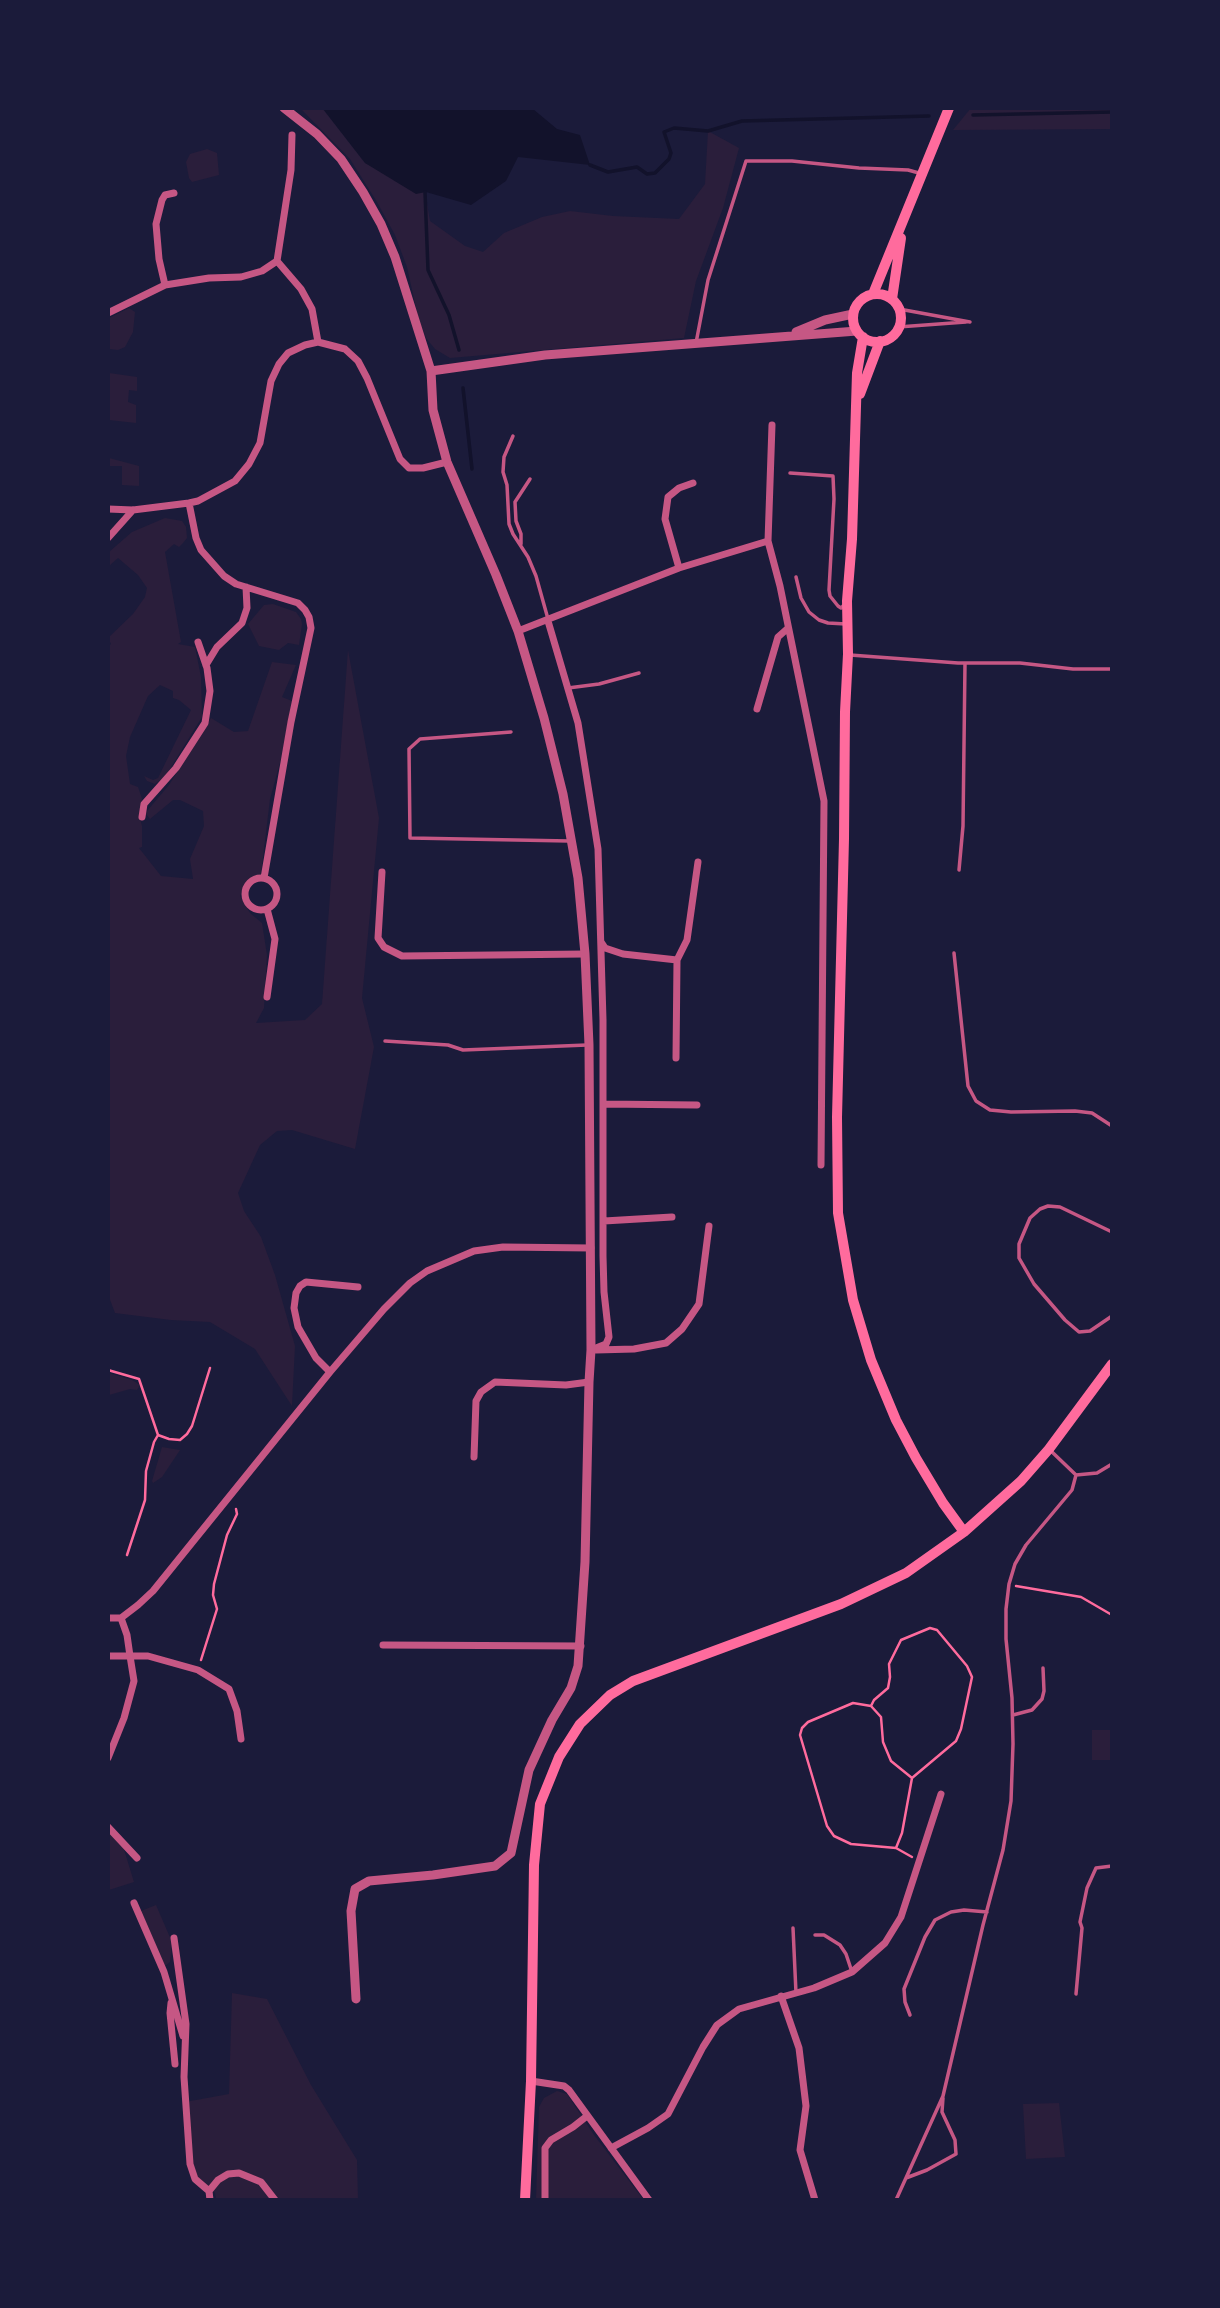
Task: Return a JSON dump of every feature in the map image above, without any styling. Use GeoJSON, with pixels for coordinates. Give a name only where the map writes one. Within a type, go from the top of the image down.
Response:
{"type":"FeatureCollection","features":[{"type":"Feature","properties":{"kind":"main road"},"geometry":{"type":"LineString","coordinates":[[873,294],[949,108]]}},
{"type":"Feature","properties":{"kind":"main road"},"geometry":{"type":"LineString","coordinates":[[896,304],[882,294],[873,294],[860,300],[853,314],[853,323],[860,334],[871,341],[880,341],[891,336],[898,327],[900,318],[896,304],[903,224]]}},
{"type":"Feature","properties":{"kind":"main road"},"geometry":{"type":"LineString","coordinates":[[860,334],[847,601],[837,1129],[838,1213],[841,1239],[862,1332],[880,1382],[896,1420],[924,1472],[964,1532]]}},
{"type":"Feature","properties":{"kind":"main road"},"geometry":{"type":"LineString","coordinates":[[856,407],[880,341]]}},
{"type":"Feature","properties":{"kind":"main road"},"geometry":{"type":"LineString","coordinates":[[525,2200],[531,2081],[534,1864],[540,1804],[559,1757],[580,1724],[610,1695],[633,1681],[866,1593],[906,1573],[964,1532],[1021,1481],[1049,1449],[1111,1364]]}},
{"type":"Feature","properties":{"kind":"street"},"geometry":{"type":"LineString","coordinates":[[284,108],[317,134],[341,159],[381,224],[395,257],[431,371],[433,410],[447,462],[518,631],[544,718],[572,841],[585,954],[589,1045],[591,1350],[581,1646],[578,1667],[529,1770],[511,1853],[495,1866],[369,1881],[355,1889],[351,1911],[356,2000]]}},
{"type":"Feature","properties":{"kind":"street"},"geometry":{"type":"LineString","coordinates":[[108,313],[164,285],[209,278],[241,277],[262,271],[277,261],[290,177],[292,135]]}},
{"type":"Feature","properties":{"kind":"street"},"geometry":{"type":"LineString","coordinates":[[164,285],[156,224],[162,200],[165,195],[174,192]]}},
{"type":"Feature","properties":{"kind":"street"},"geometry":{"type":"LineString","coordinates":[[277,261],[301,289],[312,309],[318,342]]}},
{"type":"Feature","properties":{"kind":"street"},"geometry":{"type":"LineString","coordinates":[[785,336],[825,320],[853,314]]}},
{"type":"Feature","properties":{"kind":"street"},"geometry":{"type":"LineString","coordinates":[[431,371],[545,355],[785,336],[860,334]]}},
{"type":"Feature","properties":{"kind":"street"},"geometry":{"type":"LineString","coordinates":[[108,509],[133,510],[189,503],[235,481],[249,464],[260,443],[271,381],[279,364],[288,353],[318,342],[345,349],[358,361],[400,459],[410,468],[447,462]]}},
{"type":"Feature","properties":{"kind":"street"},"geometry":{"type":"LineString","coordinates":[[772,425],[768,541],[780,586],[824,801],[821,1165]]}},
{"type":"Feature","properties":{"kind":"street"},"geometry":{"type":"LineString","coordinates":[[679,568],[666,519],[668,498],[679,488],[693,484]]}},
{"type":"Feature","properties":{"kind":"street"},"geometry":{"type":"LineString","coordinates":[[189,503],[196,538],[207,558],[224,576],[246,587],[298,603],[305,610],[311,628],[264,878]]}},
{"type":"Feature","properties":{"kind":"street"},"geometry":{"type":"LineString","coordinates":[[108,538],[133,510]]}},
{"type":"Feature","properties":{"kind":"street"},"geometry":{"type":"LineString","coordinates":[[518,631],[679,568],[768,541]]}},
{"type":"Feature","properties":{"kind":"street"},"geometry":{"type":"LineString","coordinates":[[206,665],[217,647],[245,618],[246,587]]}},
{"type":"Feature","properties":{"kind":"street"},"geometry":{"type":"LineString","coordinates":[[548,621],[578,723],[595,824],[600,942],[604,1292],[609,1340],[591,1350]]}},
{"type":"Feature","properties":{"kind":"street"},"geometry":{"type":"LineString","coordinates":[[757,709],[778,636],[788,629]]}},
{"type":"Feature","properties":{"kind":"street"},"geometry":{"type":"LineString","coordinates":[[142,817],[144,804],[176,768],[205,723],[210,691],[206,665],[198,642]]}},
{"type":"Feature","properties":{"kind":"street"},"geometry":{"type":"LineString","coordinates":[[676,1058],[677,960],[688,940],[698,862]]}},
{"type":"Feature","properties":{"kind":"street"},"geometry":{"type":"LineString","coordinates":[[382,872],[378,938],[384,947],[402,956],[585,954]]}},
{"type":"Feature","properties":{"kind":"street"},"geometry":{"type":"LineString","coordinates":[[259,878],[273,883],[278,892],[275,902],[267,909],[252,907],[246,898],[249,883],[259,878]]}},
{"type":"Feature","properties":{"kind":"street"},"geometry":{"type":"LineString","coordinates":[[267,909],[275,939],[267,997]]}},
{"type":"Feature","properties":{"kind":"street"},"geometry":{"type":"LineString","coordinates":[[600,942],[606,948],[623,954],[677,960]]}},
{"type":"Feature","properties":{"kind":"street"},"geometry":{"type":"LineString","coordinates":[[603,1104],[697,1105]]}},
{"type":"Feature","properties":{"kind":"street"},"geometry":{"type":"LineString","coordinates":[[604,1220],[672,1217]]}},
{"type":"Feature","properties":{"kind":"street"},"geometry":{"type":"LineString","coordinates":[[591,1350],[635,1349],[666,1343],[682,1329],[699,1304],[709,1226]]}},
{"type":"Feature","properties":{"kind":"street"},"geometry":{"type":"LineString","coordinates":[[108,1618],[121,1618],[152,1591],[330,1372],[384,1308],[410,1283],[436,1266],[474,1251],[503,1247],[591,1248]]}},
{"type":"Feature","properties":{"kind":"street"},"geometry":{"type":"LineString","coordinates":[[330,1372],[316,1357],[298,1327],[294,1308],[296,1293],[306,1282],[358,1287]]}},
{"type":"Feature","properties":{"kind":"street"},"geometry":{"type":"LineString","coordinates":[[474,1457],[476,1401],[481,1392],[495,1382],[566,1385],[589,1382]]}},
{"type":"Feature","properties":{"kind":"street"},"geometry":{"type":"LineString","coordinates":[[108,1758],[135,1681],[127,1635],[121,1618]]}},
{"type":"Feature","properties":{"kind":"street"},"geometry":{"type":"LineString","coordinates":[[383,1645],[581,1646]]}},
{"type":"Feature","properties":{"kind":"street"},"geometry":{"type":"LineString","coordinates":[[108,1656],[148,1656],[198,1670],[229,1689],[237,1711],[241,1740]]}},
{"type":"Feature","properties":{"kind":"street"},"geometry":{"type":"LineString","coordinates":[[611,2148],[648,2129],[668,2114],[678,2098],[688,2072],[718,2025],[739,2009],[814,1988],[852,1972],[885,1943],[901,1917],[941,1794]]}},
{"type":"Feature","properties":{"kind":"street"},"geometry":{"type":"LineString","coordinates":[[108,1827],[136,1858]]}},
{"type":"Feature","properties":{"kind":"street"},"geometry":{"type":"LineString","coordinates":[[134,1903],[164,1972],[185,2040]]}},
{"type":"Feature","properties":{"kind":"street"},"geometry":{"type":"LineString","coordinates":[[174,1938],[186,2024],[184,2077],[190,2164],[195,2179],[210,2195],[218,2180],[228,2174],[239,2173],[261,2182],[275,2200]]}},
{"type":"Feature","properties":{"kind":"street"},"geometry":{"type":"LineString","coordinates":[[781,1996],[799,2048],[806,2106],[800,2151],[815,2200]]}},
{"type":"Feature","properties":{"kind":"street"},"geometry":{"type":"LineString","coordinates":[[172,1999],[170,2013],[175,2064]]}},
{"type":"Feature","properties":{"kind":"street"},"geometry":{"type":"LineString","coordinates":[[531,2081],[564,2086],[576,2098],[649,2200]]}},
{"type":"Feature","properties":{"kind":"street"},"geometry":{"type":"LineString","coordinates":[[545,2200],[545,2148],[551,2140],[587,2116]]}},
{"type":"Feature","properties":{"kind":"lane"},"geometry":{"type":"LineString","coordinates":[[695,345],[708,280],[746,161],[792,161],[921,173]]}},
{"type":"Feature","properties":{"kind":"lane"},"geometry":{"type":"LineString","coordinates":[[896,304],[970,322],[898,327]]}},
{"type":"Feature","properties":{"kind":"lane"},"geometry":{"type":"LineString","coordinates":[[513,436],[504,457],[503,472],[507,485],[509,524],[536,576],[548,621]]}},
{"type":"Feature","properties":{"kind":"lane"},"geometry":{"type":"LineString","coordinates":[[790,473],[833,476],[829,590],[830,596],[841,608],[847,601]]}},
{"type":"Feature","properties":{"kind":"lane"},"geometry":{"type":"LineString","coordinates":[[520,546],[521,534],[516,521],[515,502],[530,479]]}},
{"type":"Feature","properties":{"kind":"lane"},"geometry":{"type":"LineString","coordinates":[[796,578],[801,598],[815,617],[828,623],[848,624]]}},
{"type":"Feature","properties":{"kind":"lane"},"geometry":{"type":"LineString","coordinates":[[848,654],[965,663],[1020,663],[1073,669],[1111,669]]}},
{"type":"Feature","properties":{"kind":"lane"},"geometry":{"type":"LineString","coordinates":[[959,870],[964,802],[965,663]]}},
{"type":"Feature","properties":{"kind":"lane"},"geometry":{"type":"LineString","coordinates":[[568,688],[599,684],[639,673]]}},
{"type":"Feature","properties":{"kind":"lane"},"geometry":{"type":"LineString","coordinates":[[510,732],[420,739],[410,749],[410,838],[572,841]]}},
{"type":"Feature","properties":{"kind":"lane"},"geometry":{"type":"LineString","coordinates":[[954,953],[968,1086],[976,1101],[990,1110],[1092,1113],[1111,1126]]}},
{"type":"Feature","properties":{"kind":"lane"},"geometry":{"type":"LineString","coordinates":[[385,1041],[448,1045],[463,1050],[589,1045]]}},
{"type":"Feature","properties":{"kind":"lane"},"geometry":{"type":"LineString","coordinates":[[1111,1232],[1060,1207],[1048,1206],[1030,1218],[1018,1244],[1019,1258],[1034,1284],[1079,1332],[1090,1331],[1111,1316]]}},
{"type":"Feature","properties":{"kind":"lane"},"geometry":{"type":"LineString","coordinates":[[1049,1449],[1076,1475],[1097,1473],[1111,1465]]}},
{"type":"Feature","properties":{"kind":"lane"},"geometry":{"type":"LineString","coordinates":[[905,2178],[927,2170],[956,2154],[955,2140],[942,2112],[943,2096],[982,1924],[1003,1850],[1011,1801],[1013,1715],[1006,1639],[1009,1584],[1015,1564],[1026,1545],[1072,1490],[1076,1475]]}},
{"type":"Feature","properties":{"kind":"lane"},"geometry":{"type":"LineString","coordinates":[[1013,1715],[1031,1710],[1042,1699],[1043,1668]]}},
{"type":"Feature","properties":{"kind":"lane"},"geometry":{"type":"LineString","coordinates":[[1076,1994],[1082,1928],[1080,1922],[1087,1888],[1096,1868],[1111,1866]]}},
{"type":"Feature","properties":{"kind":"lane"},"geometry":{"type":"LineString","coordinates":[[910,2015],[904,1989],[925,1937],[935,1920],[951,1912],[964,1910],[987,1912]]}},
{"type":"Feature","properties":{"kind":"lane"},"geometry":{"type":"LineString","coordinates":[[793,1928],[796,1993]]}},
{"type":"Feature","properties":{"kind":"lane"},"geometry":{"type":"LineString","coordinates":[[815,1935],[824,1936],[840,1945],[852,1972]]}},
{"type":"Feature","properties":{"kind":"lane"},"geometry":{"type":"LineString","coordinates":[[896,2200],[943,2096]]}},
{"type":"Feature","properties":{"kind":"path"},"geometry":{"type":"LineString","coordinates":[[158,1435],[180,1440],[187,1434],[210,1368]]}},
{"type":"Feature","properties":{"kind":"path"},"geometry":{"type":"LineString","coordinates":[[108,1370],[139,1379],[158,1435],[146,1471],[145,1500],[127,1555]]}},
{"type":"Feature","properties":{"kind":"path"},"geometry":{"type":"LineString","coordinates":[[198,1670],[214,1623],[217,1609],[213,1595],[214,1584],[227,1535],[237,1514],[236,1509]]}},
{"type":"Feature","properties":{"kind":"path"},"geometry":{"type":"LineString","coordinates":[[1009,1584],[1081,1597],[1111,1615]]}},
{"type":"Feature","properties":{"kind":"path"},"geometry":{"type":"LineString","coordinates":[[872,1706],[874,1699],[888,1688],[889,1664],[901,1640],[930,1628],[937,1630],[967,1665],[972,1677],[961,1730],[956,1741],[912,1778],[902,1833],[896,1848]]}},
{"type":"Feature","properties":{"kind":"path"},"geometry":{"type":"LineString","coordinates":[[912,1778],[891,1761],[883,1742],[881,1717],[872,1706],[853,1703],[808,1722],[802,1728],[800,1735],[827,1826],[834,1836],[850,1844],[896,1848],[918,1861]]}},
{"type":"Feature","properties":{"kind":"shaded area"},"geometry":{"type":"Polygon","coordinates":[[[971,108],[1111,109],[1111,129],[953,130],[971,108]]]}},
{"type":"Feature","properties":{"kind":"shaded area"},"geometry":{"type":"Polygon","coordinates":[[[301,109],[323,109],[365,163],[425,192],[430,221],[465,246],[483,252],[504,233],[542,217],[570,211],[679,219],[705,184],[708,131],[739,148],[723,208],[696,281],[684,338],[450,358],[435,349],[426,338],[418,317],[407,267],[395,235],[377,202],[350,159],[301,109]]]}},
{"type":"Feature","properties":{"kind":"shaded area"},"geometry":{"type":"Polygon","coordinates":[[[323,109],[533,109],[557,129],[580,135],[590,165],[518,157],[506,181],[471,205],[426,192],[416,194],[365,163],[323,109]]]}},
{"type":"Feature","properties":{"kind":"shaded area"},"geometry":{"type":"Polygon","coordinates":[[[207,149],[217,153],[219,175],[192,182],[186,162],[190,154],[207,149]]]}},
{"type":"Feature","properties":{"kind":"shaded area"},"geometry":{"type":"Polygon","coordinates":[[[129,308],[135,312],[133,332],[125,347],[118,350],[109,349],[109,318],[129,308]]]}},
{"type":"Feature","properties":{"kind":"shaded area"},"geometry":{"type":"Polygon","coordinates":[[[109,373],[137,377],[137,391],[129,390],[128,402],[136,405],[136,423],[109,420],[109,373]]]}},
{"type":"Feature","properties":{"kind":"shaded area"},"geometry":{"type":"Polygon","coordinates":[[[108,451],[109,458],[139,466],[139,486],[122,485],[122,466],[109,466],[108,451]]]}},
{"type":"Feature","properties":{"kind":"shaded area"},"geometry":{"type":"Polygon","coordinates":[[[165,518],[182,521],[186,527],[187,538],[183,543],[179,547],[174,544],[165,552],[181,642],[178,644],[195,647],[201,677],[202,717],[165,777],[155,784],[147,781],[144,776],[153,780],[158,778],[191,710],[173,698],[173,691],[160,685],[148,696],[130,737],[126,756],[130,784],[138,787],[142,799],[139,814],[142,847],[139,848],[161,876],[193,879],[190,859],[204,826],[203,811],[180,800],[173,800],[150,819],[147,811],[169,785],[211,718],[234,732],[248,731],[272,662],[296,665],[282,697],[292,701],[270,799],[261,874],[246,882],[240,896],[250,913],[262,923],[267,955],[264,1008],[256,1023],[305,1020],[322,1004],[348,650],[379,818],[362,998],[374,1047],[355,1149],[292,1130],[277,1131],[260,1145],[238,1193],[244,1211],[261,1237],[295,1346],[292,1406],[255,1349],[210,1322],[115,1313],[109,1297],[108,647],[111,644],[108,638],[133,614],[145,597],[147,588],[138,575],[118,558],[109,566],[109,552],[132,532],[165,518]]]}},
{"type":"Feature","properties":{"kind":"shaded area"},"geometry":{"type":"Polygon","coordinates":[[[273,604],[296,612],[301,619],[299,645],[288,643],[279,650],[259,646],[248,624],[264,605],[273,604]]]}},
{"type":"Feature","properties":{"kind":"shaded area"},"geometry":{"type":"Polygon","coordinates":[[[109,1373],[140,1385],[137,1390],[130,1389],[109,1395],[109,1373]]]}},
{"type":"Feature","properties":{"kind":"shaded area"},"geometry":{"type":"Polygon","coordinates":[[[162,1447],[180,1450],[162,1477],[153,1483],[152,1481],[162,1447]]]}},
{"type":"Feature","properties":{"kind":"shaded area"},"geometry":{"type":"Polygon","coordinates":[[[1092,1730],[1111,1730],[1111,1760],[1092,1760],[1092,1730]]]}},
{"type":"Feature","properties":{"kind":"shaded area"},"geometry":{"type":"Polygon","coordinates":[[[108,1829],[122,1843],[134,1882],[109,1890],[108,1829]]]}},
{"type":"Feature","properties":{"kind":"shaded area"},"geometry":{"type":"Polygon","coordinates":[[[156,1905],[172,1942],[170,1962],[165,1966],[141,1911],[156,1905]]]}},
{"type":"Feature","properties":{"kind":"shaded area"},"geometry":{"type":"Polygon","coordinates":[[[232,1993],[267,1999],[311,2085],[357,2160],[358,2199],[216,2199],[215,2193],[190,2172],[185,2102],[229,2094],[232,1993]]]}},
{"type":"Feature","properties":{"kind":"shaded area"},"geometry":{"type":"Polygon","coordinates":[[[557,2091],[567,2094],[594,2135],[643,2199],[536,2200],[539,2107],[544,2098],[557,2091]]]}},
{"type":"Feature","properties":{"kind":"shaded area"},"geometry":{"type":"Polygon","coordinates":[[[1059,2103],[1065,2157],[1026,2159],[1023,2104],[1059,2103]]]}},
{"type":"Feature","properties":{"kind":"waterway"},"geometry":{"type":"LineString","coordinates":[[973,115],[1112,112]]}},
{"type":"Feature","properties":{"kind":"waterway"},"geometry":{"type":"LineString","coordinates":[[590,165],[608,172],[637,167],[647,174],[655,173],[669,159],[671,153],[664,132],[674,128],[708,131],[742,121],[929,116]]}},
{"type":"Feature","properties":{"kind":"waterway"},"geometry":{"type":"LineString","coordinates":[[425,192],[428,270],[449,315],[459,350]]}},
{"type":"Feature","properties":{"kind":"waterway"},"geometry":{"type":"LineString","coordinates":[[463,388],[472,469]]}}]}
